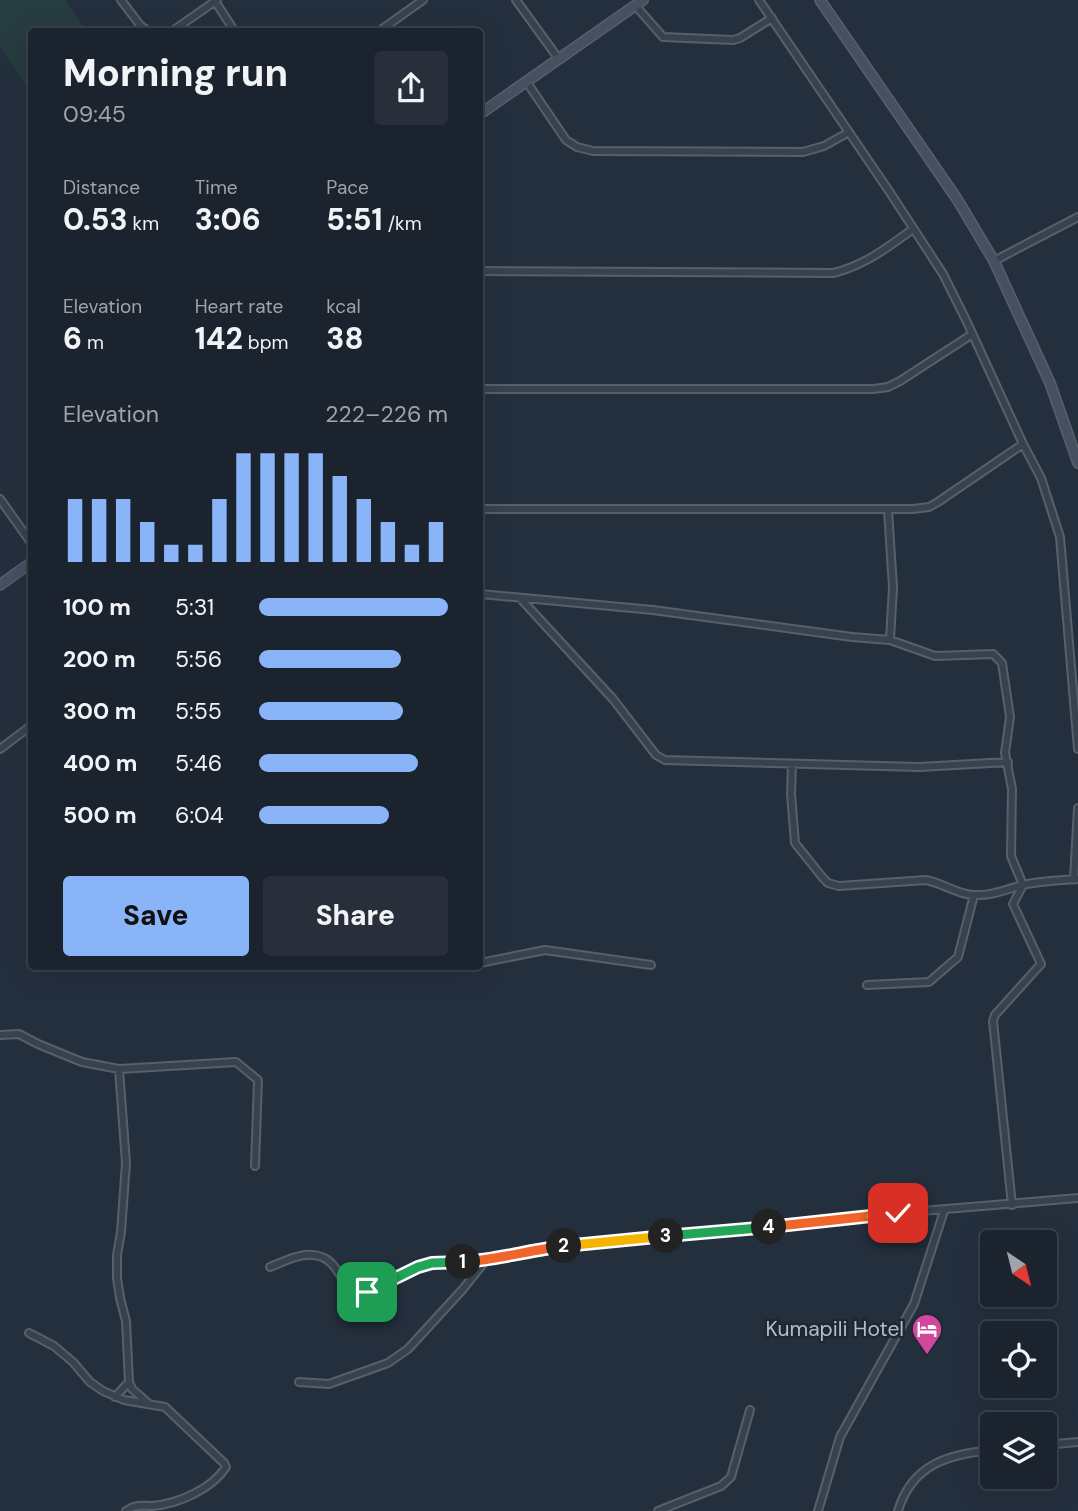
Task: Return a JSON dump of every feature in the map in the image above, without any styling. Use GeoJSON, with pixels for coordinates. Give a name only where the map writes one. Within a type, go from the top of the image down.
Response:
{"type":"FeatureCollection","features":[{"type":"Feature","properties":{"kind":"street"},"geometry":{"type":"LineString","coordinates":[[121,0],[144,28]]}},
{"type":"Feature","properties":{"kind":"street"},"geometry":{"type":"LineString","coordinates":[[384,28],[423,0]]}},
{"type":"Feature","properties":{"kind":"street"},"geometry":{"type":"LineString","coordinates":[[516,0],[558,58]]}},
{"type":"Feature","properties":{"kind":"street"},"geometry":{"type":"LineString","coordinates":[[759,0],[943,274],[1041,478],[1060,537],[1077,712],[1078,749]]}},
{"type":"Feature","properties":{"kind":"street"},"geometry":{"type":"LineString","coordinates":[[820,0],[957,199],[994,261],[1050,383],[1078,463]]}},
{"type":"Feature","properties":{"kind":"street"},"geometry":{"type":"LineString","coordinates":[[177,28],[216,1],[233,28]]}},
{"type":"Feature","properties":{"kind":"street"},"geometry":{"type":"LineString","coordinates":[[483,112],[639,2],[659,33],[668,38],[733,40],[772,18]]}},
{"type":"Feature","properties":{"kind":"street"},"geometry":{"type":"LineString","coordinates":[[526,81],[566,140],[593,151],[803,152],[824,146],[849,132]]}},
{"type":"Feature","properties":{"kind":"street"},"geometry":{"type":"LineString","coordinates":[[994,261],[1078,217]]}},
{"type":"Feature","properties":{"kind":"street"},"geometry":{"type":"LineString","coordinates":[[483,271],[833,273],[848,270],[864,262],[913,229]]}},
{"type":"Feature","properties":{"kind":"street"},"geometry":{"type":"LineString","coordinates":[[483,389],[873,389],[888,387],[900,381],[971,335]]}},
{"type":"Feature","properties":{"kind":"street"},"geometry":{"type":"LineString","coordinates":[[483,509],[887,510],[929,507],[1023,444]]}},
{"type":"Feature","properties":{"kind":"street"},"geometry":{"type":"LineString","coordinates":[[0,499],[28,538]]}},
{"type":"Feature","properties":{"kind":"street"},"geometry":{"type":"LineString","coordinates":[[887,510],[893,587],[890,640]]}},
{"type":"Feature","properties":{"kind":"street"},"geometry":{"type":"LineString","coordinates":[[0,584],[28,565]]}},
{"type":"Feature","properties":{"kind":"street"},"geometry":{"type":"LineString","coordinates":[[483,594],[664,611],[890,640],[935,656],[993,654],[999,657],[1010,717],[1005,738],[1012,789],[1011,856],[1023,885]]}},
{"type":"Feature","properties":{"kind":"street"},"geometry":{"type":"LineString","coordinates":[[519,598],[613,699],[656,755],[665,760],[919,767],[1008,762]]}},
{"type":"Feature","properties":{"kind":"street"},"geometry":{"type":"LineString","coordinates":[[0,749],[28,728]]}},
{"type":"Feature","properties":{"kind":"street"},"geometry":{"type":"LineString","coordinates":[[792,764],[790,794],[795,843],[828,883],[839,886],[926,880],[940,882],[956,891],[974,895],[1003,892],[1023,885],[1076,879],[1078,808]]}},
{"type":"Feature","properties":{"kind":"street"},"geometry":{"type":"LineString","coordinates":[[1012,1205],[993,1021],[995,1015],[1041,964],[1013,904],[1023,885]]}},
{"type":"Feature","properties":{"kind":"street"},"geometry":{"type":"LineString","coordinates":[[867,985],[929,982],[958,957],[974,895]]}},
{"type":"Feature","properties":{"kind":"street"},"geometry":{"type":"LineString","coordinates":[[483,962],[545,950],[651,965]]}},
{"type":"Feature","properties":{"kind":"street"},"geometry":{"type":"LineString","coordinates":[[0,1035],[19,1034],[82,1062],[119,1069],[236,1062],[258,1080],[255,1166]]}},
{"type":"Feature","properties":{"kind":"street"},"geometry":{"type":"LineString","coordinates":[[119,1069],[125,1163],[117,1278],[127,1321],[128,1382],[149,1404]]}},
{"type":"Feature","properties":{"kind":"street"},"geometry":{"type":"LineString","coordinates":[[270,1267],[300,1256],[321,1256],[334,1266],[348,1287],[354,1291],[367,1292],[403,1273],[432,1263],[486,1261],[526,1250],[1078,1198]]}},
{"type":"Feature","properties":{"kind":"street"},"geometry":{"type":"LineString","coordinates":[[818,1511],[840,1437],[914,1304],[944,1211]]}},
{"type":"Feature","properties":{"kind":"street"},"geometry":{"type":"LineString","coordinates":[[299,1382],[329,1384],[388,1363],[408,1349],[486,1261]]}},
{"type":"Feature","properties":{"kind":"street"},"geometry":{"type":"LineString","coordinates":[[29,1333],[54,1346],[73,1362],[90,1382],[115,1397],[165,1407],[226,1467],[219,1476],[197,1492],[175,1502],[153,1506],[139,1505],[126,1511]]}},
{"type":"Feature","properties":{"kind":"street"},"geometry":{"type":"LineString","coordinates":[[115,1397],[128,1382]]}},
{"type":"Feature","properties":{"kind":"street"},"geometry":{"type":"LineString","coordinates":[[658,1511],[721,1486],[731,1477],[750,1410]]}},
{"type":"Feature","properties":{"kind":"street"},"geometry":{"type":"LineString","coordinates":[[1057,1444],[1078,1442]]}},
{"type":"Feature","properties":{"kind":"street"},"geometry":{"type":"LineString","coordinates":[[898,1511],[902,1496],[930,1465],[958,1453],[980,1451]]}},
{"type":"Feature","properties":{"kind":"green space"},"geometry":{"type":"Polygon","coordinates":[[[0,0],[65,0],[85,28],[28,28],[28,88],[0,46],[0,0]]]}},
{"type":"Feature","properties":{"kind":"place","name":"Kumapili Hotel"},"geometry":{"type":"Point","coordinates":[927,1356]}},
{"type":"Feature","properties":{"kind":"route"},"geometry":{"type":"LineString","coordinates":[[367,1292],[403,1273],[432,1263],[486,1261],[526,1250],[898,1213]]}}]}
